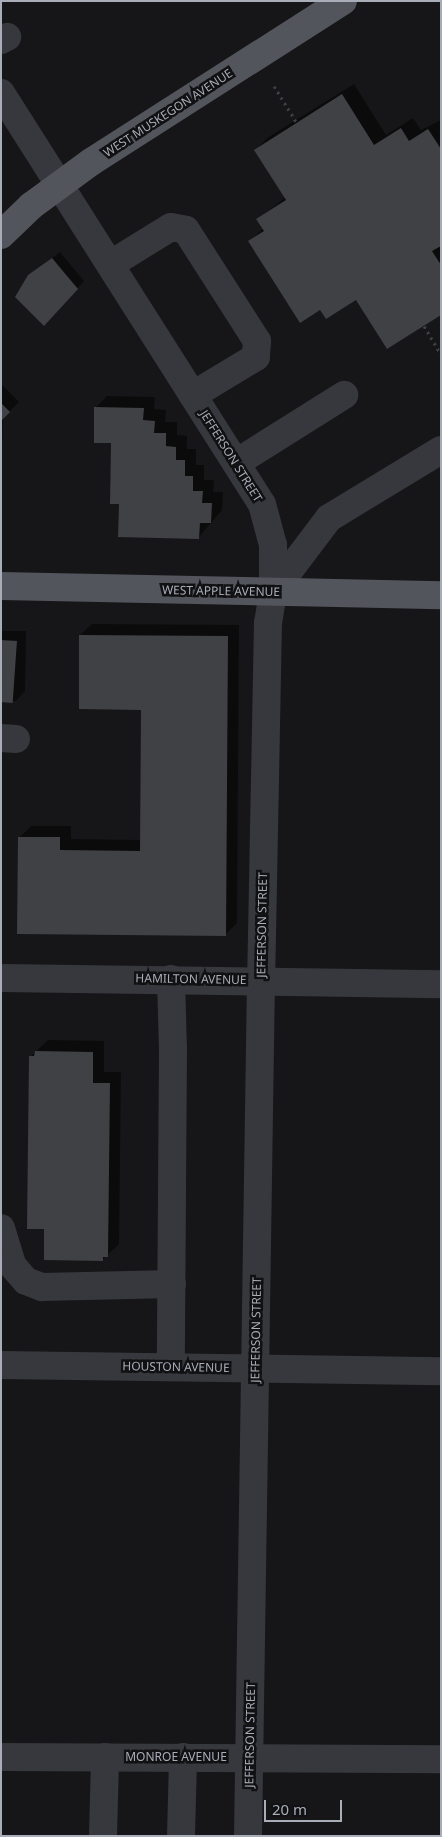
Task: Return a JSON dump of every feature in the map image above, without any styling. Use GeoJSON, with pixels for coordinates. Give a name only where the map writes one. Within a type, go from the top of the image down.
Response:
{"type":"FeatureCollection","features":[{"type":"Feature","properties":{"kind":"main road","name":"WEST MUSKEGON AVENUE"},"geometry":{"type":"LineString","coordinates":[[1,235],[31,206],[61,183],[343,1]]}},
{"type":"Feature","properties":{"kind":"main road","name":"WEST APPLE AVENUE"},"geometry":{"type":"LineString","coordinates":[[1,586],[441,595]]}},
{"type":"Feature","properties":{"kind":"street","name":"JEFFERSON STREET"},"geometry":{"type":"LineString","coordinates":[[1,93],[61,183],[262,504],[273,545],[273,592],[268,622],[260,980],[248,1836]]}},
{"type":"Feature","properties":{"kind":"street"},"geometry":{"type":"LineString","coordinates":[[112,264],[171,227],[186,230],[257,341],[256,357],[193,395]]}},
{"type":"Feature","properties":{"kind":"street"},"geometry":{"type":"LineString","coordinates":[[236,463],[344,396]]}},
{"type":"Feature","properties":{"kind":"street"},"geometry":{"type":"LineString","coordinates":[[273,592],[328,518],[441,450]]}},
{"type":"Feature","properties":{"kind":"street","name":"HAMILTON AVENUE"},"geometry":{"type":"LineString","coordinates":[[1,978],[260,980],[441,984]]}},
{"type":"Feature","properties":{"kind":"street"},"geometry":{"type":"LineString","coordinates":[[171,979],[171,1367]]}},
{"type":"Feature","properties":{"kind":"street"},"geometry":{"type":"LineString","coordinates":[[1,1228],[12,1265],[26,1280],[42,1286],[172,1284]]}},
{"type":"Feature","properties":{"kind":"street","name":"HOUSTON AVENUE"},"geometry":{"type":"LineString","coordinates":[[1,1365],[441,1371]]}},
{"type":"Feature","properties":{"kind":"street","name":"MONROE AVENUE"},"geometry":{"type":"LineString","coordinates":[[1,1757],[441,1759]]}},
{"type":"Feature","properties":{"kind":"street"},"geometry":{"type":"LineString","coordinates":[[103,1836],[105,1757]]}},
{"type":"Feature","properties":{"kind":"street"},"geometry":{"type":"LineString","coordinates":[[181,1836],[183,1757]]}},
{"type":"Feature","properties":{"kind":"path"},"geometry":{"type":"LineString","coordinates":[[274,86],[297,123]]}},
{"type":"Feature","properties":{"kind":"path"},"geometry":{"type":"LineString","coordinates":[[424,326],[441,354]]}},
{"type":"Feature","properties":{"kind":"building"},"geometry":{"type":"Polygon","coordinates":[[[342,94],[374,145],[401,128],[409,141],[428,129],[441,149],[441,246],[432,251],[441,265],[441,315],[387,349],[356,300],[326,319],[320,310],[300,323],[248,241],[264,231],[256,219],[286,200],[254,150],[342,94]]]}},
{"type":"Feature","properties":{"kind":"building"},"geometry":{"type":"Polygon","coordinates":[[[52,258],[78,289],[44,326],[15,297],[28,275],[52,258]]]}},
{"type":"Feature","properties":{"kind":"building"},"geometry":{"type":"Polygon","coordinates":[[[1,403],[10,412],[1,421],[1,403]]]}},
{"type":"Feature","properties":{"kind":"building"},"geometry":{"type":"Polygon","coordinates":[[[94,407],[144,408],[143,420],[155,421],[154,433],[166,433],[166,446],[176,447],[176,460],[185,460],[185,476],[193,476],[193,491],[203,491],[202,503],[212,503],[211,523],[200,523],[199,539],[118,537],[119,504],[110,504],[111,443],[94,443],[94,407]]]}},
{"type":"Feature","properties":{"kind":"building"},"geometry":{"type":"Polygon","coordinates":[[[79,635],[228,636],[226,936],[17,934],[18,837],[60,837],[60,850],[140,851],[141,710],[79,709],[79,635]]]}},
{"type":"Feature","properties":{"kind":"building"},"geometry":{"type":"Polygon","coordinates":[[[1,640],[17,641],[13,703],[1,702],[1,640]]]}},
{"type":"Feature","properties":{"kind":"building"},"geometry":{"type":"Polygon","coordinates":[[[35,1051],[93,1052],[93,1083],[110,1083],[108,1257],[103,1257],[103,1261],[44,1260],[44,1229],[27,1229],[29,1056],[34,1056],[35,1051]]]}}]}
